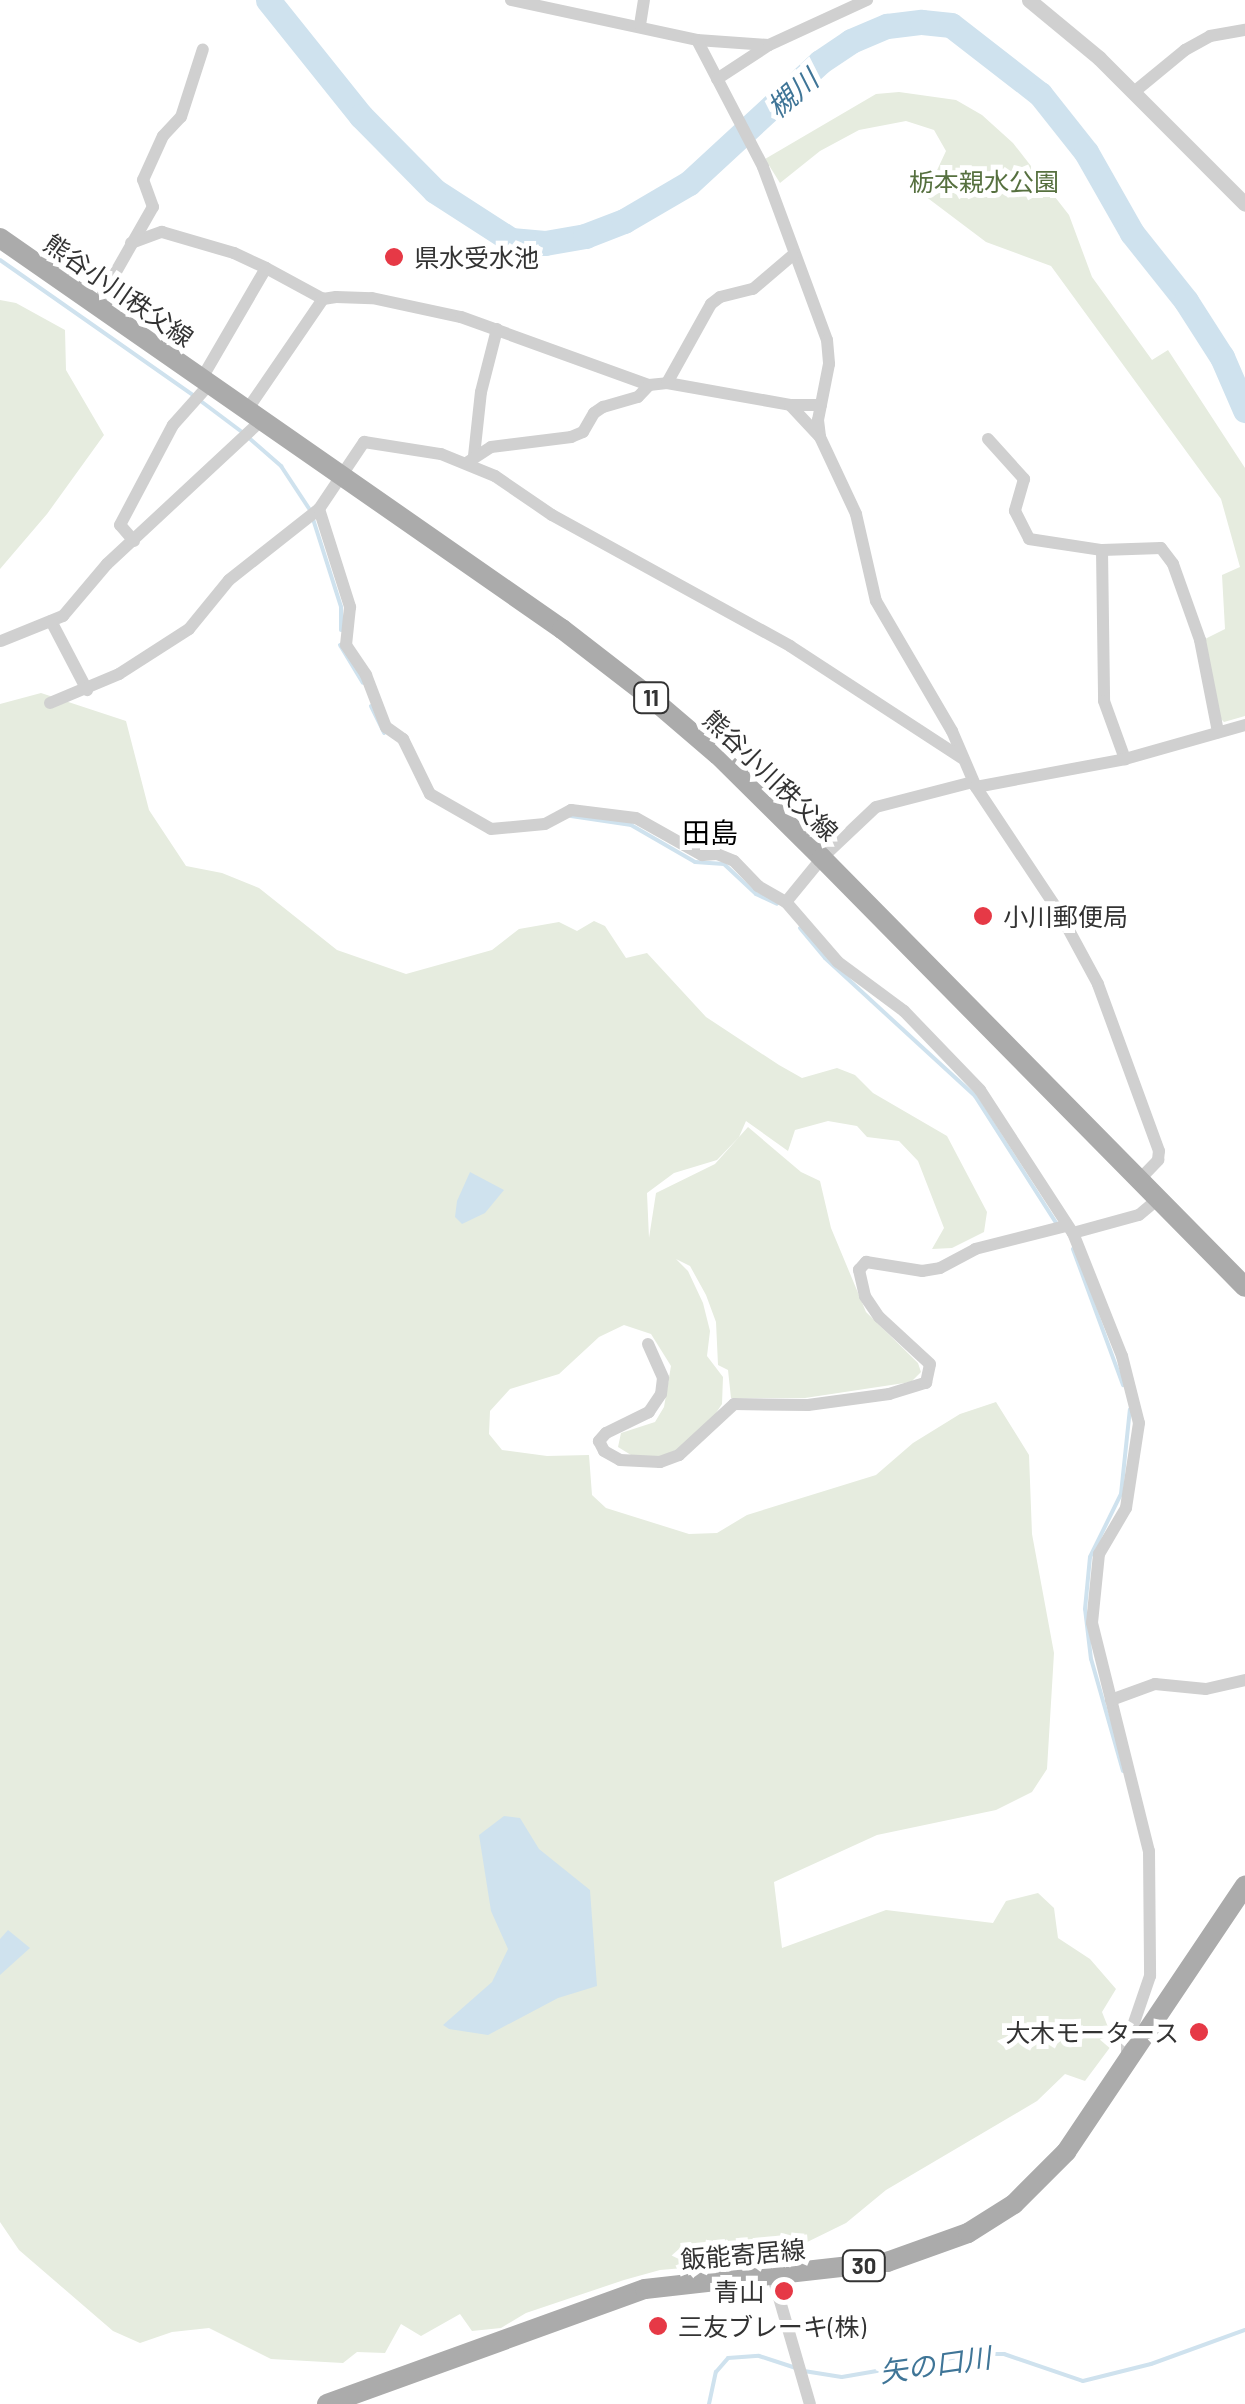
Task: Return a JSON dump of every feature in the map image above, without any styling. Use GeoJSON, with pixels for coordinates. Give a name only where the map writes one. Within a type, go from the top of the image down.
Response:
{"type":"FeatureCollection","features":[{"type":"Feature","properties":{"kind":"main road","name":"熊谷小川秩父線"},"geometry":{"type":"LineString","coordinates":[[0,238],[603,659],[718,755],[1245,1287]]}},
{"type":"Feature","properties":{"kind":"main road","name":"飯能寄居線"},"geometry":{"type":"LineString","coordinates":[[327,2404],[646,2289],[888,2262],[942,2245],[994,2218],[1051,2171],[1128,2064],[1245,1886]]}},
{"type":"Feature","properties":{"kind":"street"},"geometry":{"type":"LineString","coordinates":[[511,0],[640,24],[696,40],[769,45]]}},
{"type":"Feature","properties":{"kind":"street"},"geometry":{"type":"LineString","coordinates":[[640,24],[644,0]]}},
{"type":"Feature","properties":{"kind":"street"},"geometry":{"type":"LineString","coordinates":[[717,79],[769,45],[867,0]]}},
{"type":"Feature","properties":{"kind":"street"},"geometry":{"type":"LineString","coordinates":[[1029,0],[1134,92],[1245,204]]}},
{"type":"Feature","properties":{"kind":"street"},"geometry":{"type":"LineString","coordinates":[[1134,92],[1185,50],[1210,36],[1243,34]]}},
{"type":"Feature","properties":{"kind":"street"},"geometry":{"type":"LineString","coordinates":[[696,40],[762,167],[827,340],[829,364],[820,437]]}},
{"type":"Feature","properties":{"kind":"street"},"geometry":{"type":"LineString","coordinates":[[97,306],[153,207],[142,180],[163,136],[181,116],[203,49]]}},
{"type":"Feature","properties":{"kind":"street"},"geometry":{"type":"LineString","coordinates":[[131,244],[162,232],[234,252],[323,298],[372,298],[496,329],[649,385],[667,383],[790,405],[821,405]]}},
{"type":"Feature","properties":{"kind":"street"},"geometry":{"type":"LineString","coordinates":[[667,383],[712,304],[720,297],[753,289],[794,255]]}},
{"type":"Feature","properties":{"kind":"street"},"geometry":{"type":"LineString","coordinates":[[134,541],[120,525],[173,425],[204,383],[266,268]]}},
{"type":"Feature","properties":{"kind":"street"},"geometry":{"type":"LineString","coordinates":[[1,641],[62,616],[255,415],[269,372],[323,298]]}},
{"type":"Feature","properties":{"kind":"street"},"geometry":{"type":"LineString","coordinates":[[471,459],[496,329]]}},
{"type":"Feature","properties":{"kind":"street"},"geometry":{"type":"LineString","coordinates":[[471,459],[491,446],[571,437],[583,432],[594,412],[638,397],[649,385]]}},
{"type":"Feature","properties":{"kind":"street"},"geometry":{"type":"LineString","coordinates":[[790,405],[820,437],[856,514],[876,601],[952,730],[975,785],[1060,912],[1098,984],[1159,1151],[1158,1160],[1139,1180]]}},
{"type":"Feature","properties":{"kind":"street"},"geometry":{"type":"LineString","coordinates":[[988,439],[1024,479],[1016,511],[1030,539],[1102,550],[1161,548],[1173,564],[1200,640],[1218,732]]}},
{"type":"Feature","properties":{"kind":"street"},"geometry":{"type":"LineString","coordinates":[[50,703],[86,690],[189,630],[229,580],[319,509],[364,442],[471,459],[566,524],[790,646],[962,758]]}},
{"type":"Feature","properties":{"kind":"street"},"geometry":{"type":"LineString","coordinates":[[319,509],[350,607],[346,646],[366,675],[386,727],[403,738],[430,794],[491,829],[545,824],[572,810],[636,818],[702,855],[717,854],[734,861],[758,886],[786,902],[838,962],[904,1011],[980,1090],[1070,1230],[1122,1356],[1139,1424],[1126,1508],[1099,1554],[1092,1623],[1150,1851],[1150,1976],[1126,2043],[1128,2064]]}},
{"type":"Feature","properties":{"kind":"street"},"geometry":{"type":"LineString","coordinates":[[1102,550],[1104,700],[1125,758]]}},
{"type":"Feature","properties":{"kind":"street"},"geometry":{"type":"LineString","coordinates":[[51,621],[86,690]]}},
{"type":"Feature","properties":{"kind":"street"},"geometry":{"type":"LineString","coordinates":[[786,902],[822,858],[876,807],[1125,758],[1245,725]]}},
{"type":"Feature","properties":{"kind":"street"},"geometry":{"type":"LineString","coordinates":[[648,1344],[663,1378],[661,1394],[649,1412],[606,1433],[599,1441],[604,1451],[620,1460],[660,1462],[678,1455],[734,1404],[808,1405],[926,1383],[930,1364],[879,1317],[865,1296],[859,1270],[866,1262],[922,1270],[940,1268],[975,1250],[1139,1215],[1158,1199]]}},
{"type":"Feature","properties":{"kind":"street"},"geometry":{"type":"LineString","coordinates":[[1111,1700],[1155,1684],[1206,1688],[1245,1680]]}},
{"type":"Feature","properties":{"kind":"street"},"geometry":{"type":"LineString","coordinates":[[773,2277],[810,2404]]}},
{"type":"Feature","properties":{"kind":"green space","name":"栃本親水公園"},"geometry":{"type":"Polygon","coordinates":[[[899,92],[956,100],[982,115],[1013,143],[1069,215],[1092,277],[1152,360],[1168,350],[1245,468],[1245,716],[1224,722],[1219,717],[1205,639],[1225,629],[1222,575],[1240,567],[1221,499],[1051,266],[986,242],[925,196],[946,151],[934,130],[906,121],[859,130],[820,151],[780,183],[765,159],[876,94],[899,92]]]}},
{"type":"Feature","properties":{"kind":"green space"},"geometry":{"type":"Polygon","coordinates":[[[0,300],[16,303],[65,330],[66,370],[104,435],[47,514],[0,569],[0,300]]]}},
{"type":"Feature","properties":{"kind":"green space"},"geometry":{"type":"Polygon","coordinates":[[[41,693],[126,721],[149,810],[186,866],[222,873],[259,888],[337,950],[406,974],[492,950],[519,929],[559,922],[577,931],[594,921],[605,926],[626,958],[647,953],[706,1017],[779,1065],[802,1078],[837,1068],[855,1075],[873,1093],[947,1136],[987,1212],[984,1232],[952,1248],[932,1249],[944,1228],[918,1161],[899,1141],[867,1137],[857,1126],[828,1121],[795,1130],[788,1151],[746,1121],[739,1137],[717,1160],[674,1173],[647,1193],[649,1238],[656,1193],[715,1164],[748,1127],[801,1172],[820,1181],[831,1228],[866,1312],[918,1363],[921,1372],[911,1382],[805,1398],[731,1398],[728,1370],[718,1365],[716,1322],[706,1295],[690,1266],[676,1259],[688,1271],[703,1303],[710,1331],[707,1356],[723,1377],[722,1404],[710,1422],[680,1448],[659,1458],[631,1455],[618,1447],[621,1433],[655,1422],[664,1407],[671,1366],[651,1334],[624,1325],[599,1337],[559,1374],[510,1389],[490,1411],[489,1434],[502,1450],[547,1456],[589,1455],[592,1495],[606,1508],[689,1534],[717,1533],[747,1515],[876,1475],[913,1443],[960,1414],[996,1402],[1029,1455],[1032,1534],[1054,1653],[1047,1769],[1032,1792],[996,1810],[877,1835],[774,1882],[782,1948],[886,1910],[993,1923],[1006,1901],[1038,1893],[1054,1908],[1058,1938],[1090,1959],[1116,1989],[1102,2012],[1114,2042],[1085,2081],[1065,2074],[1037,2101],[886,2190],[846,2223],[795,2248],[730,2264],[660,2270],[526,2313],[501,2328],[472,2331],[460,2314],[421,2336],[401,2324],[385,2353],[357,2352],[343,2363],[271,2359],[209,2328],[172,2332],[140,2343],[113,2331],[19,2250],[0,2222],[0,704],[41,693]]]}},
{"type":"Feature","properties":{"kind":"water"},"geometry":{"type":"Polygon","coordinates":[[[470,1172],[504,1190],[485,1213],[462,1224],[455,1217],[457,1201],[470,1172]]]}},
{"type":"Feature","properties":{"kind":"water"},"geometry":{"type":"Polygon","coordinates":[[[504,1816],[520,1818],[539,1849],[590,1890],[597,1986],[558,1998],[488,2035],[449,2029],[443,2025],[492,1982],[508,1949],[491,1911],[479,1835],[504,1816]]]}},
{"type":"Feature","properties":{"kind":"water"},"geometry":{"type":"Polygon","coordinates":[[[8,1930],[30,1948],[0,1975],[0,1939],[8,1930]]]}},
{"type":"Feature","properties":{"kind":"waterway","name":"槻川"},"geometry":{"type":"LineString","coordinates":[[268,0],[361,116],[435,191],[511,240],[545,243],[585,236],[624,221],[689,183],[820,62],[851,41],[887,26],[922,22],[951,25],[1040,94],[1086,152],[1132,233],[1186,301],[1222,357],[1245,410]]}},
{"type":"Feature","properties":{"kind":"waterway"},"geometry":{"type":"LineString","coordinates":[[0,260],[194,396]]}},
{"type":"Feature","properties":{"kind":"waterway"},"geometry":{"type":"LineString","coordinates":[[202,402],[242,432]]}},
{"type":"Feature","properties":{"kind":"waterway"},"geometry":{"type":"LineString","coordinates":[[249,438],[281,466],[310,510]]}},
{"type":"Feature","properties":{"kind":"waterway"},"geometry":{"type":"LineString","coordinates":[[313,519],[341,607],[341,630]]}},
{"type":"Feature","properties":{"kind":"waterway"},"geometry":{"type":"LineString","coordinates":[[340,645],[363,683]]}},
{"type":"Feature","properties":{"kind":"waterway"},"geometry":{"type":"LineString","coordinates":[[371,706],[384,733]]}},
{"type":"Feature","properties":{"kind":"waterway"},"geometry":{"type":"LineString","coordinates":[[571,816],[631,825],[695,862],[724,864],[756,894],[777,904]]}},
{"type":"Feature","properties":{"kind":"waterway"},"geometry":{"type":"LineString","coordinates":[[800,928],[825,958],[975,1096],[1057,1224]]}},
{"type":"Feature","properties":{"kind":"waterway"},"geometry":{"type":"LineString","coordinates":[[1073,1249],[1123,1385]]}},
{"type":"Feature","properties":{"kind":"waterway"},"geometry":{"type":"LineString","coordinates":[[1123,1771],[1091,1659],[1085,1609],[1090,1557],[1121,1494],[1130,1409]]}},
{"type":"Feature","properties":{"kind":"waterway","name":"矢の口川"},"geometry":{"type":"LineString","coordinates":[[804,2371],[842,2377],[975,2354],[1004,2354],[1083,2381],[1151,2364],[1245,2330]]}},
{"type":"Feature","properties":{"kind":"waterway","name":"矢の口川"},"geometry":{"type":"LineString","coordinates":[[709,2404],[716,2372],[728,2358],[759,2356],[795,2368]]}},
{"type":"Feature","properties":{"kind":"place","name":"県水受水池"},"geometry":{"type":"Point","coordinates":[394,257]}},
{"type":"Feature","properties":{"kind":"place","name":"小川郵便局"},"geometry":{"type":"Point","coordinates":[983,916]}},
{"type":"Feature","properties":{"kind":"place","name":"大木モータース"},"geometry":{"type":"Point","coordinates":[1199,2032]}},
{"type":"Feature","properties":{"kind":"place","name":"青山"},"geometry":{"type":"Point","coordinates":[784,2291]}},
{"type":"Feature","properties":{"kind":"place","name":"三友ブレーキ(株)"},"geometry":{"type":"Point","coordinates":[658,2326]}},
{"type":"Feature","properties":{"kind":"district","name":"田島"},"geometry":{"type":"Point","coordinates":[710,832]}}]}
